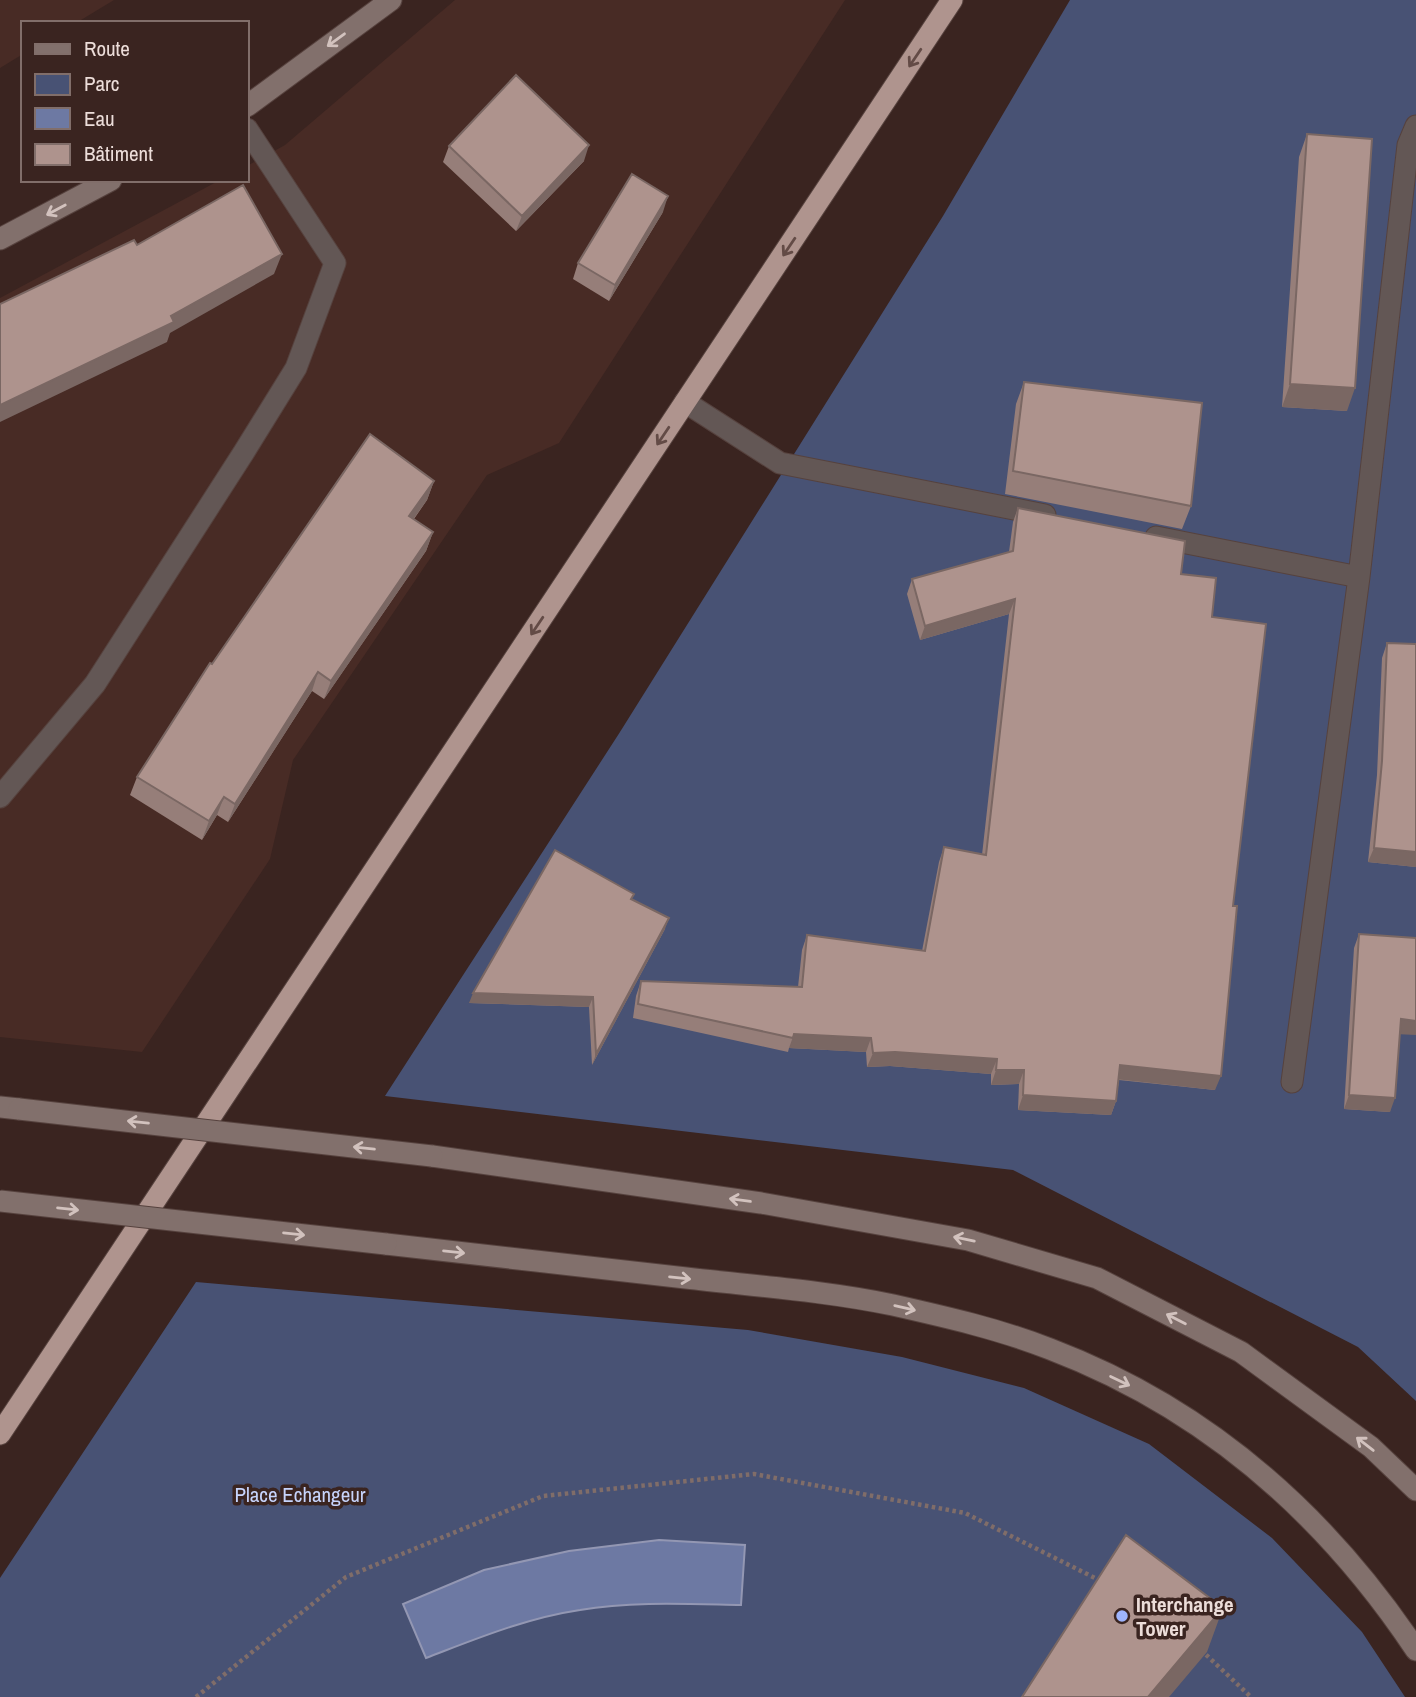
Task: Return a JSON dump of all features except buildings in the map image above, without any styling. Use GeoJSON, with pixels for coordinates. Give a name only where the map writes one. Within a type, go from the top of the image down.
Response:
{"type":"FeatureCollection","features":[{"type":"Feature","properties":{"kind":"highway"},"geometry":{"type":"LineString","coordinates":[[0,1434],[952,0]]}},
{"type":"Feature","properties":{"kind":"main road"},"geometry":{"type":"LineString","coordinates":[[248,105],[391,0]]}},
{"type":"Feature","properties":{"kind":"main road"},"geometry":{"type":"LineString","coordinates":[[0,239],[107,182]]}},
{"type":"Feature","properties":{"kind":"main road"},"geometry":{"type":"LineString","coordinates":[[10,1108],[432,1156],[761,1203],[968,1240],[1097,1278],[1241,1352],[1371,1447],[1416,1490]]}},
{"type":"Feature","properties":{"kind":"main road"},"geometry":{"type":"LineString","coordinates":[[0,1201],[788,1290],[890,1304],[974,1324],[1050,1349],[1146,1395],[1190,1420],[1251,1464],[1300,1507],[1354,1565],[1416,1650]]}},
{"type":"Feature","properties":{"kind":"lane"},"geometry":{"type":"LineString","coordinates":[[1292,1082],[1359,577],[1408,145],[1416,126]]}},
{"type":"Feature","properties":{"kind":"lane"},"geometry":{"type":"LineString","coordinates":[[0,797],[95,684],[296,368],[335,262],[248,131]]}},
{"type":"Feature","properties":{"kind":"lane"},"geometry":{"type":"LineString","coordinates":[[685,402],[780,463],[1063,519]]}},
{"type":"Feature","properties":{"kind":"lane"},"geometry":{"type":"LineString","coordinates":[[1130,532],[1359,577]]}},
{"type":"Feature","properties":{"kind":"path"},"geometry":{"type":"LineString","coordinates":[[196,1697],[346,1577],[543,1496],[754,1474],[965,1513],[1108,1585]]}},
{"type":"Feature","properties":{"kind":"path"},"geometry":{"type":"LineString","coordinates":[[1194,1644],[1251,1697]]}},
{"type":"Feature","properties":{"kind":"shaded area"},"geometry":{"type":"Polygon","coordinates":[[[0,0],[114,0],[79,21],[21,21],[21,55],[0,68],[0,0]]]}},
{"type":"Feature","properties":{"kind":"shaded area"},"geometry":{"type":"Polygon","coordinates":[[[455,0],[845,0],[559,443],[487,475],[293,760],[270,859],[142,1052],[0,1037],[0,298],[216,182],[248,182],[248,165],[285,145],[455,0]]]}},
{"type":"Feature","properties":{"kind":"green space"},"geometry":{"type":"Polygon","coordinates":[[[1070,0],[1416,0],[1416,1401],[1358,1347],[1013,1170],[385,1096],[620,732],[943,216],[1070,0]]]}},
{"type":"Feature","properties":{"kind":"green space","name":"Place Echangeur"},"geometry":{"type":"Polygon","coordinates":[[[196,1282],[748,1330],[902,1357],[1024,1388],[1149,1444],[1272,1538],[1362,1632],[1405,1697],[0,1697],[0,1578],[196,1282]]]}},
{"type":"Feature","properties":{"kind":"water"},"geometry":{"type":"Polygon","coordinates":[[[659,1540],[745,1545],[741,1605],[640,1604],[580,1610],[521,1624],[426,1658],[403,1604],[484,1570],[569,1551],[659,1540]]]}},
{"type":"Feature","properties":{"kind":"place","name":"Interchange Tower"},"geometry":{"type":"Point","coordinates":[1122,1616]}}]}
